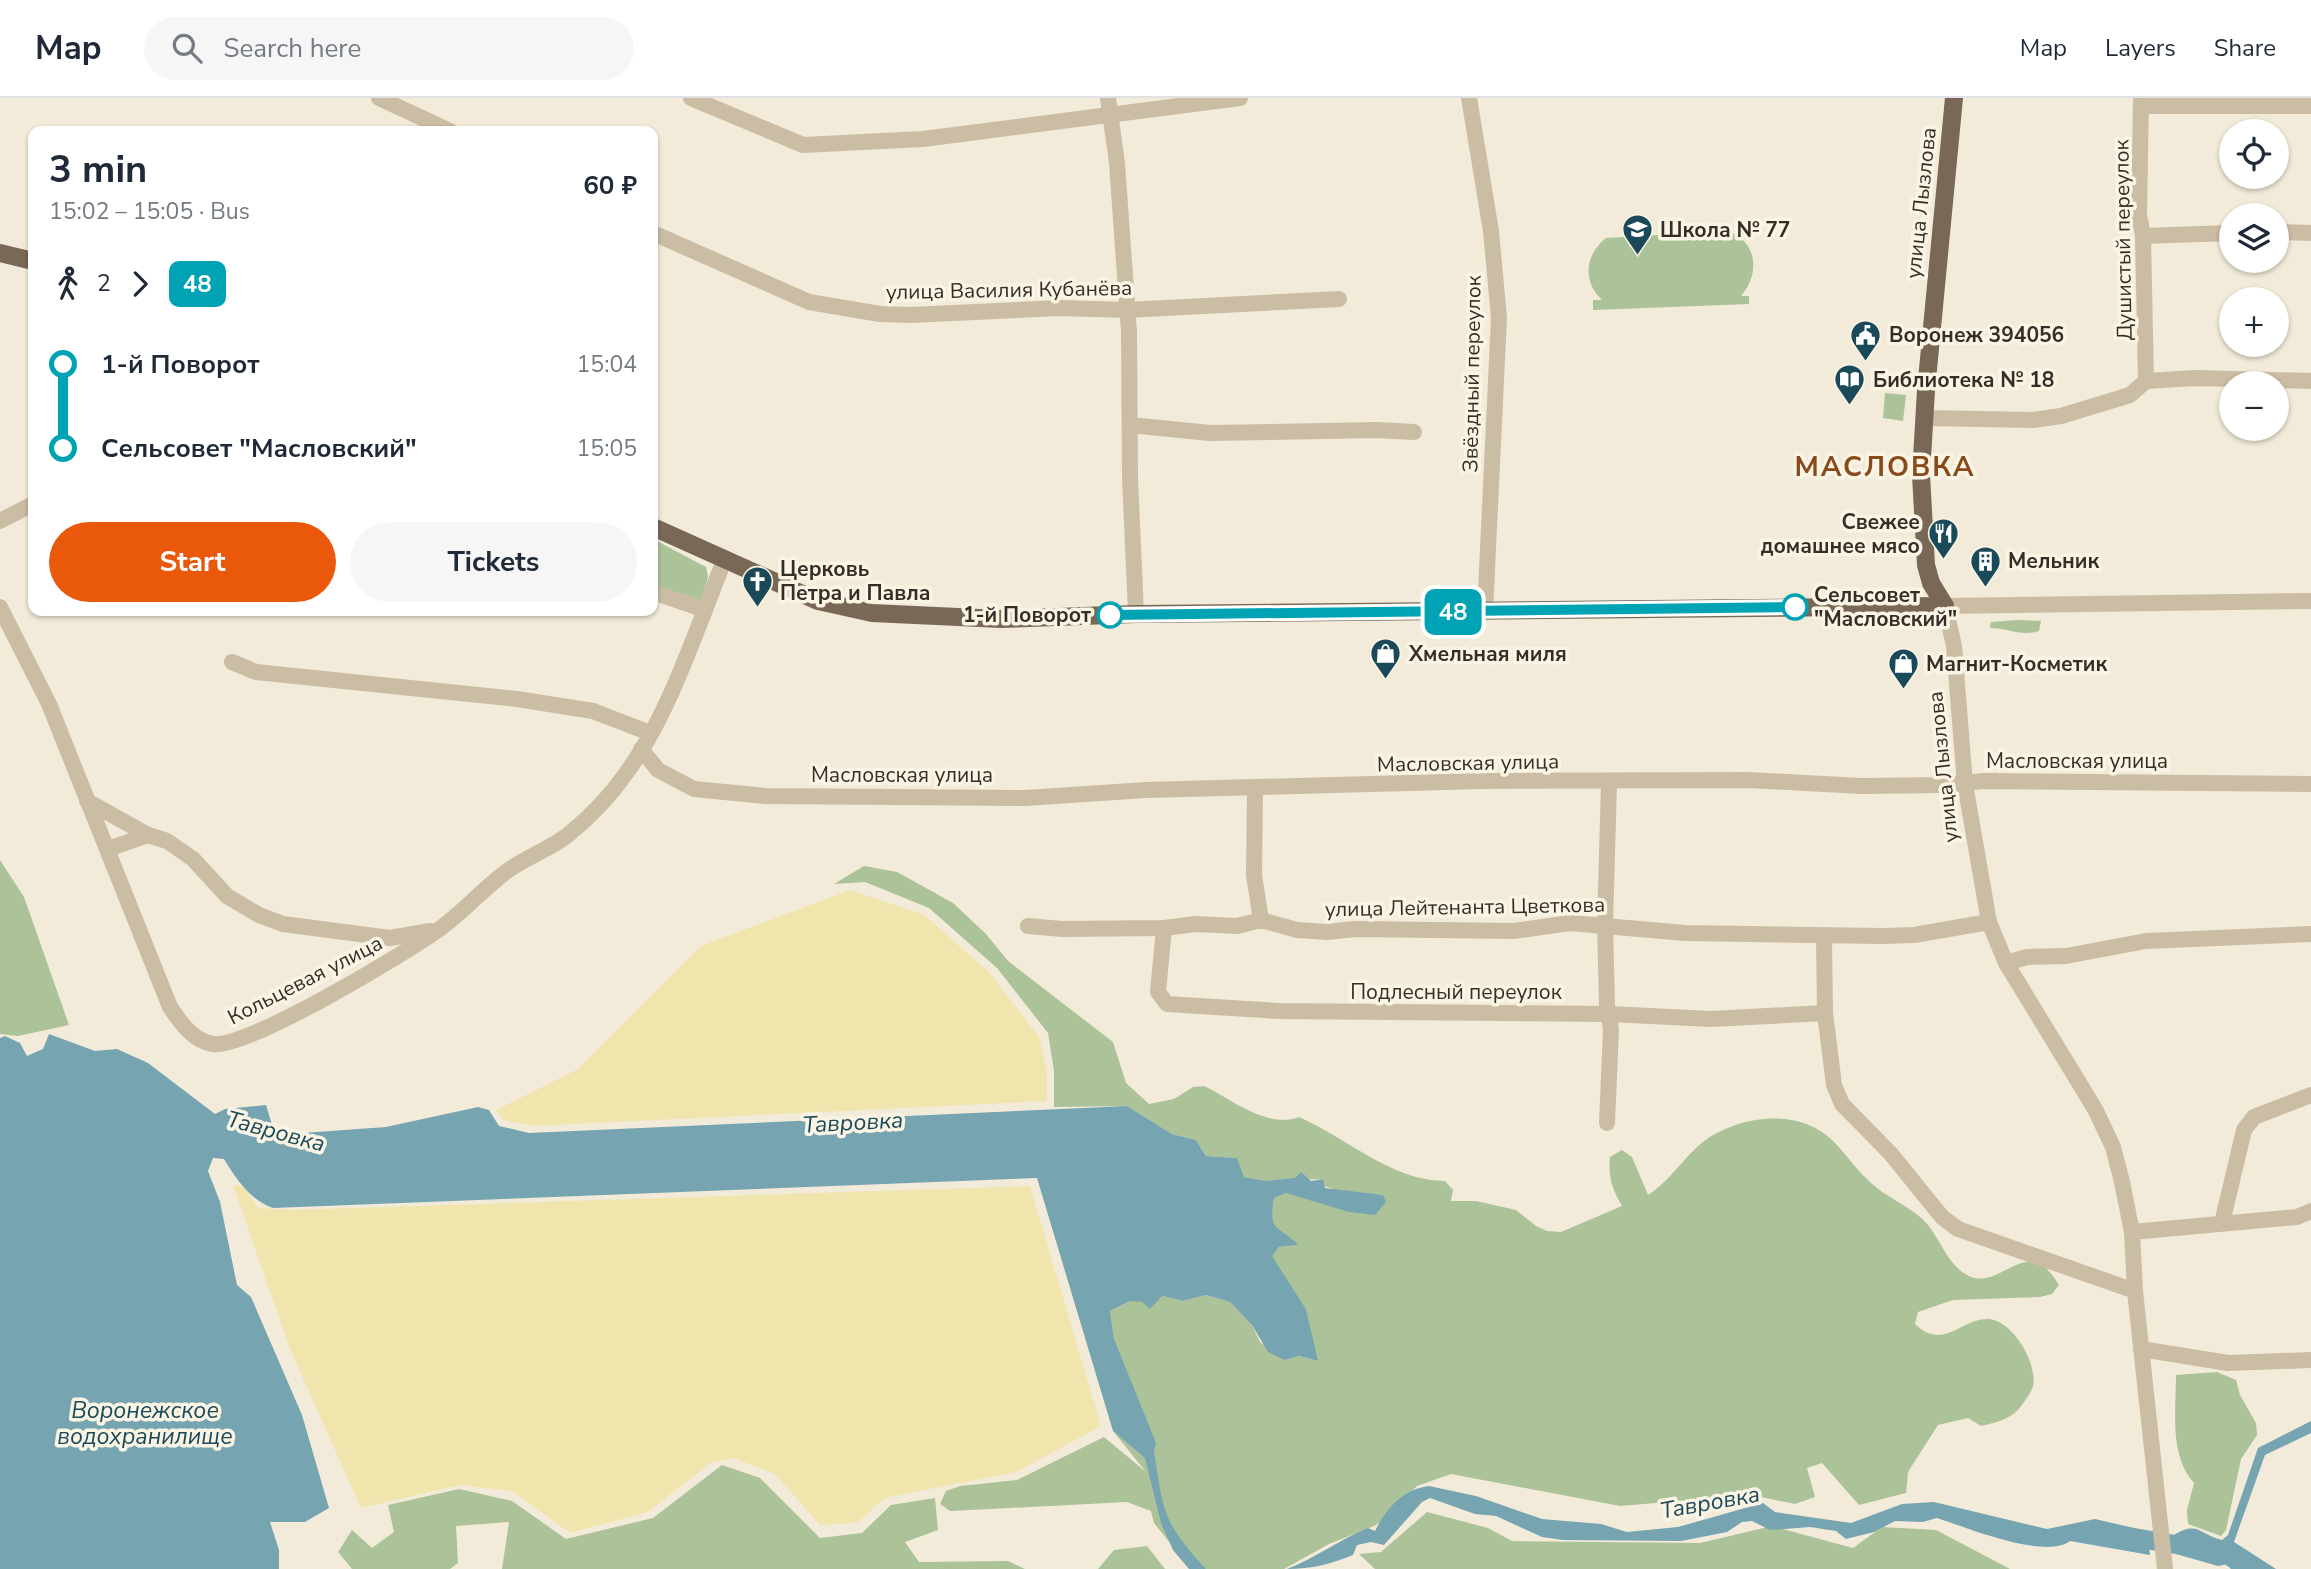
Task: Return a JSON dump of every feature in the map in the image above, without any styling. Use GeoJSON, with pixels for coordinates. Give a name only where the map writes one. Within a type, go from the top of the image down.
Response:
{"type":"FeatureCollection","features":[{"type":"Feature","properties":{"kind":"main road","name":"улица Лызлова"},"geometry":{"type":"LineString","coordinates":[[1945,606],[1931,583],[1924,547],[1924,418],[1954,98]]}},
{"type":"Feature","properties":{"kind":"main road"},"geometry":{"type":"LineString","coordinates":[[0,253],[28,260]]}},
{"type":"Feature","properties":{"kind":"main road"},"geometry":{"type":"LineString","coordinates":[[658,529],[818,601],[872,613],[1001,619],[1136,614],[1945,606]]}},
{"type":"Feature","properties":{"kind":"street"},"geometry":{"type":"LineString","coordinates":[[379,98],[439,126]]}},
{"type":"Feature","properties":{"kind":"street"},"geometry":{"type":"LineString","coordinates":[[691,98],[803,145],[923,139],[1109,106],[1240,98]]}},
{"type":"Feature","properties":{"kind":"street","name":"Звёздный переулок"},"geometry":{"type":"LineString","coordinates":[[1468,98],[1491,231],[1499,318],[1485,611]]}},
{"type":"Feature","properties":{"kind":"street"},"geometry":{"type":"LineString","coordinates":[[2141,102],[2311,106]]}},
{"type":"Feature","properties":{"kind":"street","name":"Душистый переулок"},"geometry":{"type":"LineString","coordinates":[[2141,102],[2139,215],[2143,236],[2146,381]]}},
{"type":"Feature","properties":{"kind":"street"},"geometry":{"type":"LineString","coordinates":[[1109,106],[1126,310],[1136,614]]}},
{"type":"Feature","properties":{"kind":"street"},"geometry":{"type":"LineString","coordinates":[[2289,232],[2311,233]]}},
{"type":"Feature","properties":{"kind":"street"},"geometry":{"type":"LineString","coordinates":[[2143,236],[2219,233]]}},
{"type":"Feature","properties":{"kind":"street","name":"улица Василия Кубанёва"},"geometry":{"type":"LineString","coordinates":[[658,235],[782,291],[830,307],[911,315],[1060,308],[1126,310],[1339,299]]}},
{"type":"Feature","properties":{"kind":"street"},"geometry":{"type":"LineString","coordinates":[[1924,418],[2034,420],[2061,416],[2130,395],[2146,381],[2196,378],[2311,381]]}},
{"type":"Feature","properties":{"kind":"street"},"geometry":{"type":"LineString","coordinates":[[1130,425],[1210,433],[1376,430],[1414,432]]}},
{"type":"Feature","properties":{"kind":"street"},"geometry":{"type":"LineString","coordinates":[[0,522],[28,507]]}},
{"type":"Feature","properties":{"kind":"street","name":"Кольцевая улица"},"geometry":{"type":"LineString","coordinates":[[0,607],[49,704],[85,800],[108,849],[170,1007],[181,1024],[198,1038],[213,1044],[230,1042],[278,1022],[357,981],[439,929],[512,868],[568,835],[607,797],[641,749],[705,610],[724,561]]}},
{"type":"Feature","properties":{"kind":"street"},"geometry":{"type":"LineString","coordinates":[[658,594],[705,610]]}},
{"type":"Feature","properties":{"kind":"street"},"geometry":{"type":"LineString","coordinates":[[1945,606],[2311,601]]}},
{"type":"Feature","properties":{"kind":"street","name":"улица Лызлова"},"geometry":{"type":"LineString","coordinates":[[1945,606],[1954,646],[1965,783],[1989,922],[2006,963],[2072,1068],[2113,1147],[2132,1232],[2135,1291],[2165,1569]]}},
{"type":"Feature","properties":{"kind":"street"},"geometry":{"type":"LineString","coordinates":[[232,662],[256,672],[517,699],[593,711],[650,733]]}},
{"type":"Feature","properties":{"kind":"street","name":"Масловская улица"},"geometry":{"type":"LineString","coordinates":[[641,749],[658,770],[695,789],[724,794],[1025,798],[1146,790],[1482,781],[1609,783],[1748,780],[1861,786],[1965,783],[1983,780],[2311,784]]}},
{"type":"Feature","properties":{"kind":"street"},"geometry":{"type":"LineString","coordinates":[[1607,1124],[1610,1014],[1605,924],[1609,783]]}},
{"type":"Feature","properties":{"kind":"street"},"geometry":{"type":"LineString","coordinates":[[1255,789],[1254,875],[1261,920]]}},
{"type":"Feature","properties":{"kind":"street","name":"Кольцевая улица"},"geometry":{"type":"LineString","coordinates":[[85,800],[148,835],[167,841],[193,859],[227,896],[259,915],[283,923],[390,939],[439,929]]}},
{"type":"Feature","properties":{"kind":"street"},"geometry":{"type":"LineString","coordinates":[[108,849],[148,835]]}},
{"type":"Feature","properties":{"kind":"street","name":"улица Лейтенанта Цветкова"},"geometry":{"type":"LineString","coordinates":[[1028,926],[1062,929],[1164,928],[1195,924],[1237,926],[1261,920],[1297,930],[1327,932],[1355,929],[1514,931],[1540,925],[1605,924],[1685,933],[1824,936],[1914,935],[1989,922]]}},
{"type":"Feature","properties":{"kind":"street","name":"Подлесный переулок"},"geometry":{"type":"LineString","coordinates":[[1164,928],[1158,992],[1167,1004],[1279,1011],[1610,1014],[1711,1019],[1825,1013]]}},
{"type":"Feature","properties":{"kind":"street"},"geometry":{"type":"LineString","coordinates":[[2006,963],[2027,957],[2066,956],[2146,941],[2311,934]]}},
{"type":"Feature","properties":{"kind":"street"},"geometry":{"type":"LineString","coordinates":[[1824,936],[1825,1013],[1834,1085],[1842,1104],[1891,1154],[1942,1217],[1958,1229],[1989,1243],[2065,1265],[2135,1291]]}},
{"type":"Feature","properties":{"kind":"street"},"geometry":{"type":"LineString","coordinates":[[2222,1223],[2245,1130],[2254,1117],[2311,1094]]}},
{"type":"Feature","properties":{"kind":"street"},"geometry":{"type":"LineString","coordinates":[[2132,1232],[2297,1217],[2311,1211]]}},
{"type":"Feature","properties":{"kind":"street"},"geometry":{"type":"LineString","coordinates":[[2141,1349],[2228,1363],[2311,1360]]}},
{"type":"Feature","properties":{"kind":"green space"},"geometry":{"type":"Polygon","coordinates":[[[1728,231],[1745,243],[1753,259],[1751,278],[1741,296],[1749,296],[1749,304],[1593,310],[1593,300],[1602,300],[1591,285],[1590,260],[1606,238],[1728,231]]]}},
{"type":"Feature","properties":{"kind":"green space"},"geometry":{"type":"Polygon","coordinates":[[[1885,393],[1906,395],[1903,421],[1883,418],[1885,393]]]}},
{"type":"Feature","properties":{"kind":"green space"},"geometry":{"type":"Polygon","coordinates":[[[658,542],[706,567],[708,577],[700,605],[658,590],[658,542]]]}},
{"type":"Feature","properties":{"kind":"green space"},"geometry":{"type":"Polygon","coordinates":[[[2041,621],[2039,631],[2021,633],[1990,628],[1991,622],[2041,621]]]}},
{"type":"Feature","properties":{"kind":"green space"},"geometry":{"type":"Polygon","coordinates":[[[0,860],[24,897],[69,1025],[18,1036],[0,1034],[0,860]]]}},
{"type":"Feature","properties":{"kind":"green space"},"geometry":{"type":"Polygon","coordinates":[[[864,866],[897,872],[953,903],[986,934],[1008,961],[1113,1042],[1126,1083],[1149,1104],[1174,1099],[1193,1087],[1204,1086],[1263,1116],[1287,1120],[1299,1117],[1370,1157],[1407,1174],[1445,1181],[1453,1190],[1451,1201],[1476,1201],[1516,1210],[1547,1231],[1561,1232],[1622,1206],[1612,1183],[1610,1157],[1622,1150],[1632,1157],[1648,1195],[1699,1145],[1719,1132],[1763,1119],[1778,1118],[1807,1124],[1833,1141],[1877,1188],[1923,1220],[1960,1271],[1979,1279],[1991,1277],[2024,1262],[2035,1262],[2047,1269],[2059,1285],[2052,1294],[2040,1297],[1953,1300],[1918,1312],[1915,1324],[1925,1332],[1935,1335],[1979,1320],[1989,1319],[2007,1327],[2028,1356],[2034,1377],[2031,1391],[2018,1410],[1999,1421],[1981,1426],[1968,1418],[1938,1425],[1908,1472],[1906,1493],[1859,1505],[1822,1463],[1807,1468],[1815,1497],[1795,1504],[1751,1495],[1620,1506],[1451,1474],[1417,1486],[1384,1520],[1374,1526],[1329,1544],[1284,1569],[1201,1569],[1178,1553],[1154,1523],[1151,1511],[1127,1502],[950,1511],[940,1504],[946,1491],[960,1486],[1017,1480],[1104,1437],[1146,1472],[1113,1431],[1150,1461],[1114,1339],[1110,1311],[1130,1301],[1162,1296],[1183,1301],[1206,1295],[1230,1302],[1252,1325],[1260,1342],[1285,1360],[1299,1356],[1317,1361],[1306,1309],[1271,1256],[1279,1247],[1297,1245],[1274,1225],[1274,1198],[1286,1193],[1315,1200],[1383,1195],[1346,1193],[1324,1186],[1323,1179],[1266,1181],[1243,1177],[1237,1158],[1206,1156],[1196,1140],[1172,1134],[1127,1106],[1054,1107],[1054,1071],[1048,1033],[997,968],[929,908],[865,882],[834,884],[864,866]]]}},
{"type":"Feature","properties":{"kind":"green space"},"geometry":{"type":"Polygon","coordinates":[[[2217,1372],[2236,1380],[2240,1395],[2256,1423],[2257,1435],[2241,1459],[2226,1530],[2221,1536],[2188,1524],[2187,1510],[2194,1483],[2186,1472],[2177,1446],[2175,1418],[2176,1375],[2217,1372]]]}},
{"type":"Feature","properties":{"kind":"green space"},"geometry":{"type":"Polygon","coordinates":[[[722,1465],[760,1478],[820,1538],[862,1533],[891,1505],[935,1498],[938,1530],[905,1542],[919,1562],[1008,1561],[1025,1569],[502,1569],[509,1522],[456,1526],[458,1563],[450,1569],[352,1569],[338,1552],[352,1530],[372,1548],[394,1532],[388,1505],[459,1489],[512,1501],[566,1539],[653,1518],[722,1465]]]}},
{"type":"Feature","properties":{"kind":"green space"},"geometry":{"type":"Polygon","coordinates":[[[1427,1512],[1488,1528],[1512,1541],[1700,1543],[1772,1526],[1853,1548],[1882,1527],[1936,1530],[2010,1569],[1375,1569],[1359,1554],[1381,1552],[1427,1512]]]}},
{"type":"Feature","properties":{"kind":"green space"},"geometry":{"type":"Polygon","coordinates":[[[1147,1546],[1165,1569],[1098,1569],[1114,1550],[1147,1546]]]}},
{"type":"Feature","properties":{"kind":"sand"},"geometry":{"type":"Polygon","coordinates":[[[850,890],[924,915],[989,972],[1039,1037],[1047,1071],[1047,1101],[533,1126],[504,1120],[496,1110],[578,1069],[701,946],[850,890]]]}},
{"type":"Feature","properties":{"kind":"sand"},"geometry":{"type":"Polygon","coordinates":[[[233,1185],[242,1186],[259,1208],[291,1210],[1030,1186],[1101,1426],[1016,1472],[885,1498],[857,1523],[820,1525],[775,1474],[733,1458],[710,1463],[648,1512],[570,1533],[512,1491],[459,1485],[361,1508],[290,1349],[233,1185]]]}},
{"type":"Feature","properties":{"kind":"water","name":"Воронежское водохранилище"},"geometry":{"type":"Polygon","coordinates":[[[49,1034],[95,1051],[117,1049],[148,1063],[215,1114],[225,1109],[266,1105],[275,1135],[386,1127],[478,1107],[489,1110],[499,1126],[529,1133],[1127,1106],[1172,1134],[1196,1140],[1206,1156],[1237,1158],[1244,1177],[1266,1181],[1295,1178],[1301,1172],[1311,1181],[1323,1179],[1325,1188],[1383,1195],[1386,1202],[1375,1215],[1349,1212],[1286,1193],[1274,1198],[1274,1224],[1298,1245],[1279,1247],[1272,1256],[1306,1309],[1318,1361],[1299,1356],[1285,1360],[1268,1352],[1252,1325],[1230,1302],[1206,1295],[1183,1301],[1162,1296],[1150,1309],[1142,1302],[1130,1301],[1110,1311],[1114,1339],[1156,1443],[1154,1450],[1157,1471],[1167,1515],[1181,1540],[1206,1569],[1189,1569],[1173,1550],[1161,1523],[1145,1458],[1113,1431],[1037,1178],[273,1208],[251,1195],[224,1159],[213,1158],[208,1171],[220,1202],[237,1285],[251,1297],[302,1415],[329,1508],[305,1522],[270,1522],[279,1550],[279,1569],[0,1569],[0,1038],[5,1036],[20,1043],[27,1056],[43,1049],[49,1034]]]}},
{"type":"Feature","properties":{"kind":"water"},"geometry":{"type":"Polygon","coordinates":[[[2311,1421],[2311,1433],[2265,1455],[2234,1542],[2276,1569],[2231,1569],[2228,1564],[2218,1566],[2176,1554],[2174,1535],[2182,1531],[2199,1530],[2222,1540],[2228,1535],[2258,1448],[2311,1421]]]}},
{"type":"Feature","properties":{"kind":"water"},"geometry":{"type":"Polygon","coordinates":[[[1429,1486],[1476,1496],[1542,1519],[1601,1524],[1627,1532],[1678,1527],[1763,1503],[1775,1512],[1851,1523],[1902,1504],[1934,1502],[2047,1529],[2095,1519],[2147,1531],[2150,1555],[2070,1541],[2058,1546],[2025,1545],[1937,1518],[1923,1522],[1895,1521],[1874,1532],[1846,1539],[1836,1531],[1810,1527],[1770,1530],[1752,1521],[1742,1522],[1727,1532],[1681,1541],[1563,1540],[1542,1537],[1496,1516],[1475,1514],[1430,1498],[1422,1502],[1384,1545],[1371,1542],[1357,1545],[1353,1555],[1336,1561],[1313,1567],[1287,1569],[1368,1528],[1375,1531],[1396,1501],[1411,1491],[1429,1486]]]}},
{"type":"Feature","properties":{"kind":"waterway","name":"Тавровка"},"geometry":{"type":"LineString","coordinates":[[2125,1536],[2226,1553],[2247,1569]]}},
{"type":"Feature","properties":{"kind":"bus line","name":"48"},"geometry":{"type":"LineString","coordinates":[[1110,615],[1795,607]]}},
{"type":"Feature","properties":{"kind":"place","name":"Школа № 77"},"geometry":{"type":"Point","coordinates":[1637,257]}},
{"type":"Feature","properties":{"kind":"place","name":"Воронеж 394056"},"geometry":{"type":"Point","coordinates":[1866,362]}},
{"type":"Feature","properties":{"kind":"place","name":"Библиотека № 18"},"geometry":{"type":"Point","coordinates":[1850,407]}},
{"type":"Feature","properties":{"kind":"place","name":"Свежее домашнее мясо"},"geometry":{"type":"Point","coordinates":[1943,561]}},
{"type":"Feature","properties":{"kind":"place","name":"Мельник"},"geometry":{"type":"Point","coordinates":[1985,588]}},
{"type":"Feature","properties":{"kind":"place","name":"Сельсовет \"Масловский\""},"geometry":{"type":"Point","coordinates":[1795,607]}},
{"type":"Feature","properties":{"kind":"place","name":"Церковь Петра и Павла"},"geometry":{"type":"Point","coordinates":[757,608]}},
{"type":"Feature","properties":{"kind":"place","name":"1-й Поворот"},"geometry":{"type":"Point","coordinates":[1110,615]}},
{"type":"Feature","properties":{"kind":"place","name":"Хмельная миля"},"geometry":{"type":"Point","coordinates":[1386,681]}},
{"type":"Feature","properties":{"kind":"place","name":"Магнит-Косметик"},"geometry":{"type":"Point","coordinates":[1903,691]}},
{"type":"Feature","properties":{"kind":"district","name":"МАСЛОВКА"},"geometry":{"type":"Point","coordinates":[1885,466]}}]}
